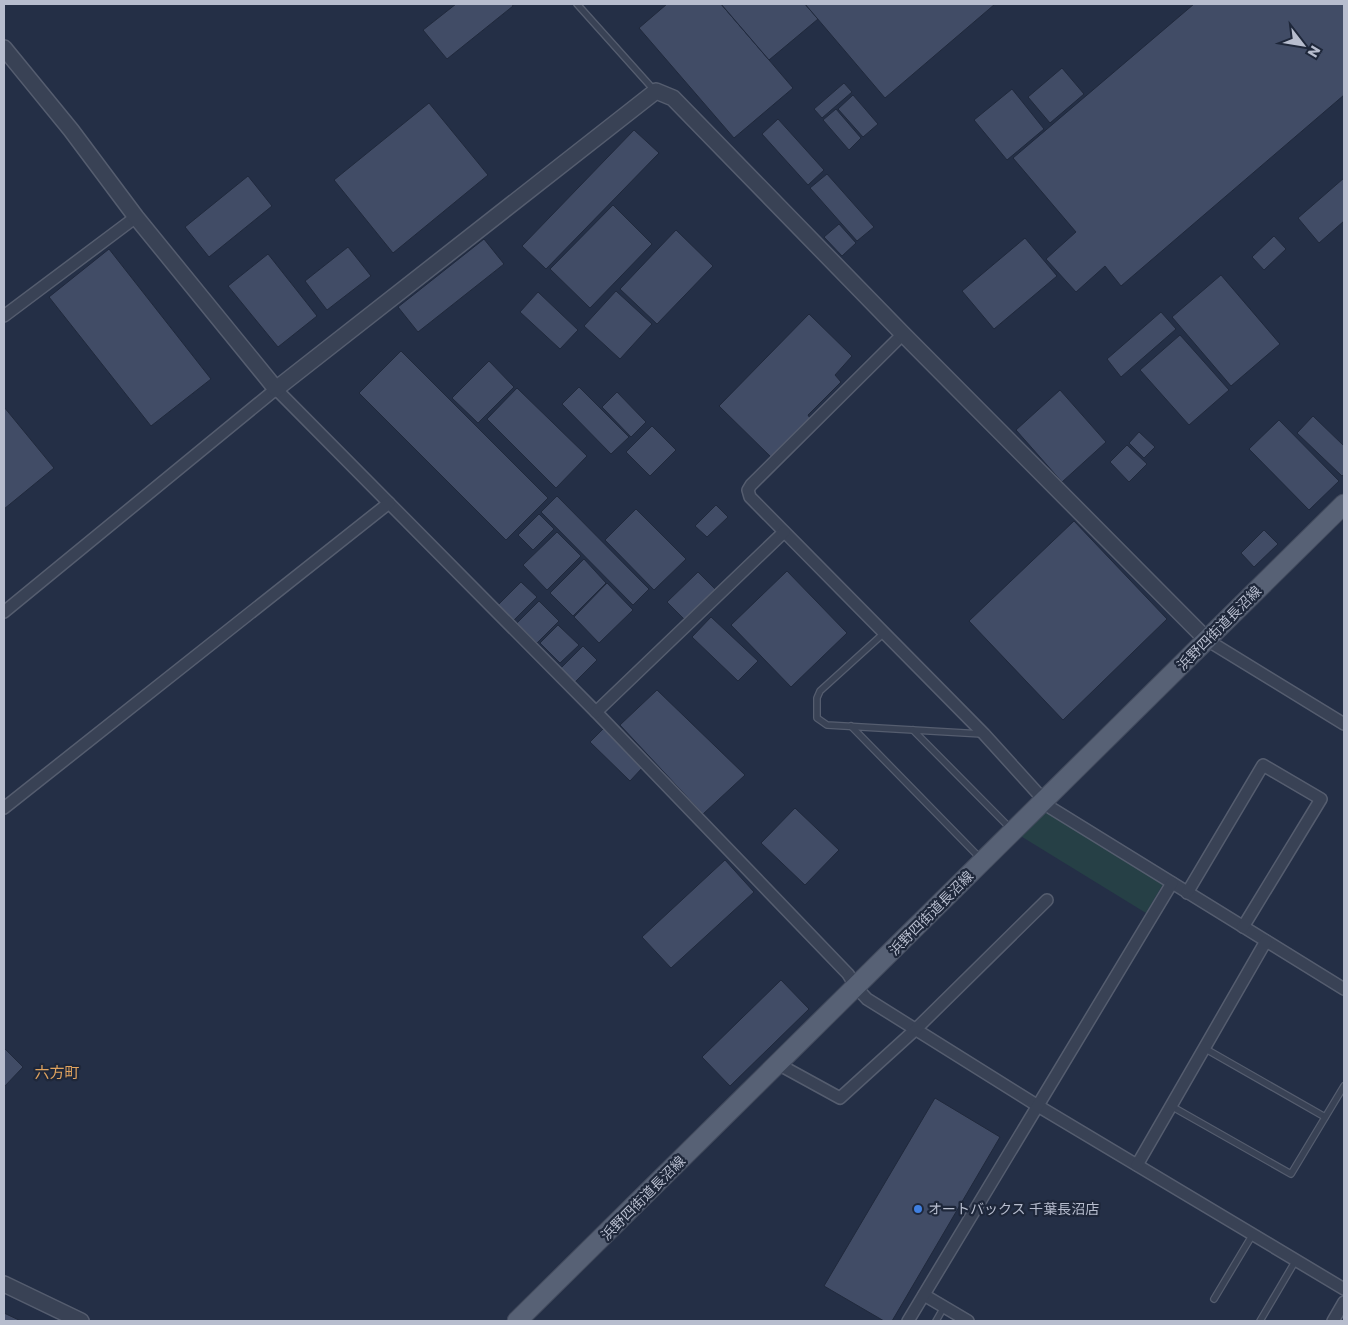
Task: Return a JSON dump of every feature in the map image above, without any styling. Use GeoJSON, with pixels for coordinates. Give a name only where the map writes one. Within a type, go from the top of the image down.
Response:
{"type":"FeatureCollection","features":[{"type":"Feature","properties":{"kind":"main road","name":"浜野四街道長沼線"},"geometry":{"type":"LineString","coordinates":[[521,1320],[1043,800],[1344,504]]}},
{"type":"Feature","properties":{"kind":"street"},"geometry":{"type":"LineString","coordinates":[[4,48],[71,130],[136,217],[276,389],[596,712],[848,974],[867,999],[1038,1106],[1344,1289]]}},
{"type":"Feature","properties":{"kind":"street"},"geometry":{"type":"LineString","coordinates":[[4,612],[276,389],[656,91],[673,98],[903,334],[1207,640],[1344,724]]}},
{"type":"Feature","properties":{"kind":"street"},"geometry":{"type":"LineString","coordinates":[[4,316],[136,217]]}},
{"type":"Feature","properties":{"kind":"street"},"geometry":{"type":"LineString","coordinates":[[903,334],[751,485],[748,490],[750,497],[984,734],[1051,808],[1344,989]]}},
{"type":"Feature","properties":{"kind":"street"},"geometry":{"type":"LineString","coordinates":[[4,808],[389,503]]}},
{"type":"Feature","properties":{"kind":"street"},"geometry":{"type":"LineString","coordinates":[[596,712],[784,532]]}},
{"type":"Feature","properties":{"kind":"street"},"geometry":{"type":"LineString","coordinates":[[1188,893],[1264,765],[1321,799],[1243,927]]}},
{"type":"Feature","properties":{"kind":"street"},"geometry":{"type":"LineString","coordinates":[[908,1321],[1172,883]]}},
{"type":"Feature","properties":{"kind":"street"},"geometry":{"type":"LineString","coordinates":[[778,1064],[840,1098],[916,1029],[1047,900]]}},
{"type":"Feature","properties":{"kind":"street"},"geometry":{"type":"LineString","coordinates":[[1137,1165],[1266,941]]}},
{"type":"Feature","properties":{"kind":"street"},"geometry":{"type":"LineString","coordinates":[[4,1284],[81,1321]]}},
{"type":"Feature","properties":{"kind":"street"},"geometry":{"type":"LineString","coordinates":[[924,1295],[968,1321]]}},
{"type":"Feature","properties":{"kind":"street"},"geometry":{"type":"LineString","coordinates":[[1333,1321],[1344,1302]]}},
{"type":"Feature","properties":{"kind":"lane"},"geometry":{"type":"LineString","coordinates":[[577,4],[656,91]]}},
{"type":"Feature","properties":{"kind":"lane"},"geometry":{"type":"LineString","coordinates":[[884,632],[820,691],[817,698],[817,718],[827,725],[984,734]]}},
{"type":"Feature","properties":{"kind":"lane"},"geometry":{"type":"LineString","coordinates":[[851,726],[983,860]]}},
{"type":"Feature","properties":{"kind":"lane"},"geometry":{"type":"LineString","coordinates":[[912,730],[1013,830]]}},
{"type":"Feature","properties":{"kind":"lane"},"geometry":{"type":"LineString","coordinates":[[1204,1048],[1326,1117]]}},
{"type":"Feature","properties":{"kind":"lane"},"geometry":{"type":"LineString","coordinates":[[1171,1106],[1290,1174],[1344,1086]]}},
{"type":"Feature","properties":{"kind":"lane"},"geometry":{"type":"LineString","coordinates":[[1214,1300],[1253,1234]]}},
{"type":"Feature","properties":{"kind":"lane"},"geometry":{"type":"LineString","coordinates":[[1260,1321],[1296,1260]]}},
{"type":"Feature","properties":{"kind":"lane"},"geometry":{"type":"LineString","coordinates":[[936,1321],[944,1307]]}},
{"type":"Feature","properties":{"kind":"green space"},"geometry":{"type":"Polygon","coordinates":[[[1044,811],[1163,884],[1146,913],[1019,835],[1044,811]]]}},
{"type":"Feature","properties":{"kind":"building"},"geometry":{"type":"Polygon","coordinates":[[[456,4],[512,4],[513,6],[447,59],[423,30],[456,4]]]}},
{"type":"Feature","properties":{"kind":"building"},"geometry":{"type":"Polygon","coordinates":[[[667,4],[721,4],[793,88],[734,138],[639,28],[667,4]]]}},
{"type":"Feature","properties":{"kind":"building"},"geometry":{"type":"Polygon","coordinates":[[[721,4],[805,4],[818,19],[769,60],[721,4]]]}},
{"type":"Feature","properties":{"kind":"building"},"geometry":{"type":"Polygon","coordinates":[[[805,4],[995,4],[885,98],[805,4]]]}},
{"type":"Feature","properties":{"kind":"building"},"geometry":{"type":"Polygon","coordinates":[[[1194,4],[1344,4],[1344,95],[1121,286],[1105,266],[1076,292],[1046,259],[1076,232],[1013,158],[1194,4]]]}},
{"type":"Feature","properties":{"kind":"building"},"geometry":{"type":"Polygon","coordinates":[[[1062,68],[1084,94],[1050,123],[1028,97],[1062,68]]]}},
{"type":"Feature","properties":{"kind":"building"},"geometry":{"type":"Polygon","coordinates":[[[844,83],[852,92],[822,118],[814,109],[844,83]]]}},
{"type":"Feature","properties":{"kind":"building"},"geometry":{"type":"Polygon","coordinates":[[[1012,89],[1044,129],[1007,160],[974,120],[1012,89]]]}},
{"type":"Feature","properties":{"kind":"building"},"geometry":{"type":"Polygon","coordinates":[[[853,95],[878,124],[863,137],[838,109],[853,95]]]}},
{"type":"Feature","properties":{"kind":"building"},"geometry":{"type":"Polygon","coordinates":[[[429,103],[488,175],[393,253],[334,180],[429,103]]]}},
{"type":"Feature","properties":{"kind":"building"},"geometry":{"type":"Polygon","coordinates":[[[836,109],[861,138],[849,150],[823,120],[836,109]]]}},
{"type":"Feature","properties":{"kind":"building"},"geometry":{"type":"Polygon","coordinates":[[[778,119],[824,170],[808,185],[762,134],[778,119]]]}},
{"type":"Feature","properties":{"kind":"building"},"geometry":{"type":"Polygon","coordinates":[[[634,130],[659,153],[546,269],[522,246],[634,130]]]}},
{"type":"Feature","properties":{"kind":"building"},"geometry":{"type":"Polygon","coordinates":[[[827,174],[874,227],[857,241],[810,188],[827,174]]]}},
{"type":"Feature","properties":{"kind":"building"},"geometry":{"type":"Polygon","coordinates":[[[248,176],[272,206],[209,257],[185,227],[248,176]]]}},
{"type":"Feature","properties":{"kind":"building"},"geometry":{"type":"Polygon","coordinates":[[[1344,178],[1344,221],[1319,243],[1298,218],[1344,178]]]}},
{"type":"Feature","properties":{"kind":"building"},"geometry":{"type":"Polygon","coordinates":[[[613,205],[652,244],[590,308],[550,269],[613,205]]]}},
{"type":"Feature","properties":{"kind":"building"},"geometry":{"type":"Polygon","coordinates":[[[839,224],[856,243],[842,256],[824,237],[839,224]]]}},
{"type":"Feature","properties":{"kind":"building"},"geometry":{"type":"Polygon","coordinates":[[[676,230],[713,266],[657,324],[620,289],[676,230]]]}},
{"type":"Feature","properties":{"kind":"building"},"geometry":{"type":"Polygon","coordinates":[[[1274,236],[1286,249],[1264,270],[1252,257],[1274,236]]]}},
{"type":"Feature","properties":{"kind":"building"},"geometry":{"type":"Polygon","coordinates":[[[1025,238],[1057,276],[994,329],[962,291],[1025,238]]]}},
{"type":"Feature","properties":{"kind":"building"},"geometry":{"type":"Polygon","coordinates":[[[484,239],[504,264],[418,332],[398,307],[484,239]]]}},
{"type":"Feature","properties":{"kind":"building"},"geometry":{"type":"Polygon","coordinates":[[[348,247],[371,276],[327,310],[305,281],[348,247]]]}},
{"type":"Feature","properties":{"kind":"building"},"geometry":{"type":"Polygon","coordinates":[[[109,249],[211,379],[151,426],[49,297],[109,249]]]}},
{"type":"Feature","properties":{"kind":"building"},"geometry":{"type":"Polygon","coordinates":[[[268,254],[317,316],[278,347],[228,286],[268,254]]]}},
{"type":"Feature","properties":{"kind":"building"},"geometry":{"type":"Polygon","coordinates":[[[1221,275],[1280,344],[1231,386],[1172,317],[1221,275]]]}},
{"type":"Feature","properties":{"kind":"building"},"geometry":{"type":"Polygon","coordinates":[[[616,291],[652,324],[620,359],[584,326],[616,291]]]}},
{"type":"Feature","properties":{"kind":"building"},"geometry":{"type":"Polygon","coordinates":[[[538,292],[578,330],[560,349],[520,312],[538,292]]]}},
{"type":"Feature","properties":{"kind":"building"},"geometry":{"type":"Polygon","coordinates":[[[1161,312],[1176,329],[1121,377],[1107,359],[1161,312]]]}},
{"type":"Feature","properties":{"kind":"building"},"geometry":{"type":"Polygon","coordinates":[[[809,314],[852,356],[835,375],[841,382],[808,415],[811,420],[773,459],[719,406],[809,314]]]}},
{"type":"Feature","properties":{"kind":"building"},"geometry":{"type":"Polygon","coordinates":[[[1180,335],[1229,390],[1189,425],[1140,370],[1180,335]]]}},
{"type":"Feature","properties":{"kind":"building"},"geometry":{"type":"Polygon","coordinates":[[[401,351],[548,498],[506,540],[359,393],[401,351]]]}},
{"type":"Feature","properties":{"kind":"building"},"geometry":{"type":"Polygon","coordinates":[[[489,361],[514,387],[478,423],[452,398],[489,361]]]}},
{"type":"Feature","properties":{"kind":"building"},"geometry":{"type":"Polygon","coordinates":[[[579,387],[629,437],[611,454],[562,404],[579,387]]]}},
{"type":"Feature","properties":{"kind":"building"},"geometry":{"type":"Polygon","coordinates":[[[517,388],[587,456],[556,488],[487,419],[517,388]]]}},
{"type":"Feature","properties":{"kind":"building"},"geometry":{"type":"Polygon","coordinates":[[[1060,390],[1106,442],[1062,482],[1016,430],[1060,390]]]}},
{"type":"Feature","properties":{"kind":"building"},"geometry":{"type":"Polygon","coordinates":[[[617,392],[646,422],[631,437],[602,407],[617,392]]]}},
{"type":"Feature","properties":{"kind":"building"},"geometry":{"type":"Polygon","coordinates":[[[4,407],[54,468],[4,509],[4,407]]]}},
{"type":"Feature","properties":{"kind":"building"},"geometry":{"type":"Polygon","coordinates":[[[1313,416],[1344,446],[1344,474],[1342,476],[1297,433],[1313,416]]]}},
{"type":"Feature","properties":{"kind":"building"},"geometry":{"type":"Polygon","coordinates":[[[1279,420],[1339,481],[1309,510],[1249,449],[1279,420]]]}},
{"type":"Feature","properties":{"kind":"building"},"geometry":{"type":"Polygon","coordinates":[[[652,426],[676,450],[650,476],[626,452],[652,426]]]}},
{"type":"Feature","properties":{"kind":"building"},"geometry":{"type":"Polygon","coordinates":[[[1139,432],[1155,447],[1144,458],[1129,443],[1139,432]]]}},
{"type":"Feature","properties":{"kind":"building"},"geometry":{"type":"Polygon","coordinates":[[[1127,445],[1147,464],[1129,482],[1110,462],[1127,445]]]}},
{"type":"Feature","properties":{"kind":"building"},"geometry":{"type":"Polygon","coordinates":[[[557,496],[649,589],[633,605],[541,512],[557,496]]]}},
{"type":"Feature","properties":{"kind":"building"},"geometry":{"type":"Polygon","coordinates":[[[716,505],[728,517],[707,537],[695,526],[716,505]]]}},
{"type":"Feature","properties":{"kind":"building"},"geometry":{"type":"Polygon","coordinates":[[[636,509],[686,559],[654,590],[605,540],[636,509]]]}},
{"type":"Feature","properties":{"kind":"building"},"geometry":{"type":"Polygon","coordinates":[[[539,514],[554,529],[533,550],[518,535],[539,514]]]}},
{"type":"Feature","properties":{"kind":"building"},"geometry":{"type":"Polygon","coordinates":[[[1074,521],[1167,619],[1063,720],[969,621],[1074,521]]]}},
{"type":"Feature","properties":{"kind":"building"},"geometry":{"type":"Polygon","coordinates":[[[1264,530],[1278,544],[1254,567],[1241,553],[1264,530]]]}},
{"type":"Feature","properties":{"kind":"building"},"geometry":{"type":"Polygon","coordinates":[[[557,532],[581,556],[547,590],[523,565],[557,532]]]}},
{"type":"Feature","properties":{"kind":"building"},"geometry":{"type":"Polygon","coordinates":[[[584,559],[606,583],[573,616],[550,593],[584,559]]]}},
{"type":"Feature","properties":{"kind":"building"},"geometry":{"type":"Polygon","coordinates":[[[787,571],[847,633],[791,687],[731,625],[787,571]]]}},
{"type":"Feature","properties":{"kind":"building"},"geometry":{"type":"Polygon","coordinates":[[[698,572],[718,592],[687,622],[667,602],[698,572]]]}},
{"type":"Feature","properties":{"kind":"building"},"geometry":{"type":"Polygon","coordinates":[[[521,582],[537,597],[513,621],[498,605],[521,582]]]}},
{"type":"Feature","properties":{"kind":"building"},"geometry":{"type":"Polygon","coordinates":[[[607,583],[633,610],[599,643],[574,617],[607,583]]]}},
{"type":"Feature","properties":{"kind":"building"},"geometry":{"type":"Polygon","coordinates":[[[539,601],[559,621],[537,643],[517,623],[539,601]]]}},
{"type":"Feature","properties":{"kind":"building"},"geometry":{"type":"Polygon","coordinates":[[[711,617],[758,661],[738,681],[692,637],[711,617]]]}},
{"type":"Feature","properties":{"kind":"building"},"geometry":{"type":"Polygon","coordinates":[[[558,625],[579,645],[560,663],[540,643],[558,625]]]}},
{"type":"Feature","properties":{"kind":"building"},"geometry":{"type":"Polygon","coordinates":[[[583,646],[597,660],[575,682],[561,668],[583,646]]]}},
{"type":"Feature","properties":{"kind":"building"},"geometry":{"type":"Polygon","coordinates":[[[657,690],[745,775],[703,814],[620,725],[657,690]]]}},
{"type":"Feature","properties":{"kind":"building"},"geometry":{"type":"Polygon","coordinates":[[[604,728],[643,767],[630,781],[590,742],[604,728]]]}},
{"type":"Feature","properties":{"kind":"building"},"geometry":{"type":"Polygon","coordinates":[[[795,808],[839,850],[805,885],[761,843],[795,808]]]}},
{"type":"Feature","properties":{"kind":"building"},"geometry":{"type":"Polygon","coordinates":[[[725,860],[754,892],[671,968],[642,937],[725,860]]]}},
{"type":"Feature","properties":{"kind":"building"},"geometry":{"type":"Polygon","coordinates":[[[781,980],[809,1009],[730,1086],[702,1057],[781,980]]]}},
{"type":"Feature","properties":{"kind":"building"},"geometry":{"type":"Polygon","coordinates":[[[4,1048],[23,1067],[4,1087],[4,1048]]]}},
{"type":"Feature","properties":{"kind":"building"},"geometry":{"type":"Polygon","coordinates":[[[935,1098],[1000,1137],[892,1321],[884,1321],[824,1286],[935,1098]]]}},
{"type":"Feature","properties":{"kind":"building"},"geometry":{"type":"Polygon","coordinates":[[[4,1313],[21,1321],[4,1321],[4,1313]]]}},
{"type":"Feature","properties":{"kind":"place","name":"オートバックス 千葉長沼店"},"geometry":{"type":"Point","coordinates":[918,1209]}},
{"type":"Feature","properties":{"kind":"district","name":"六方町"},"geometry":{"type":"Point","coordinates":[57,1073]}}]}
